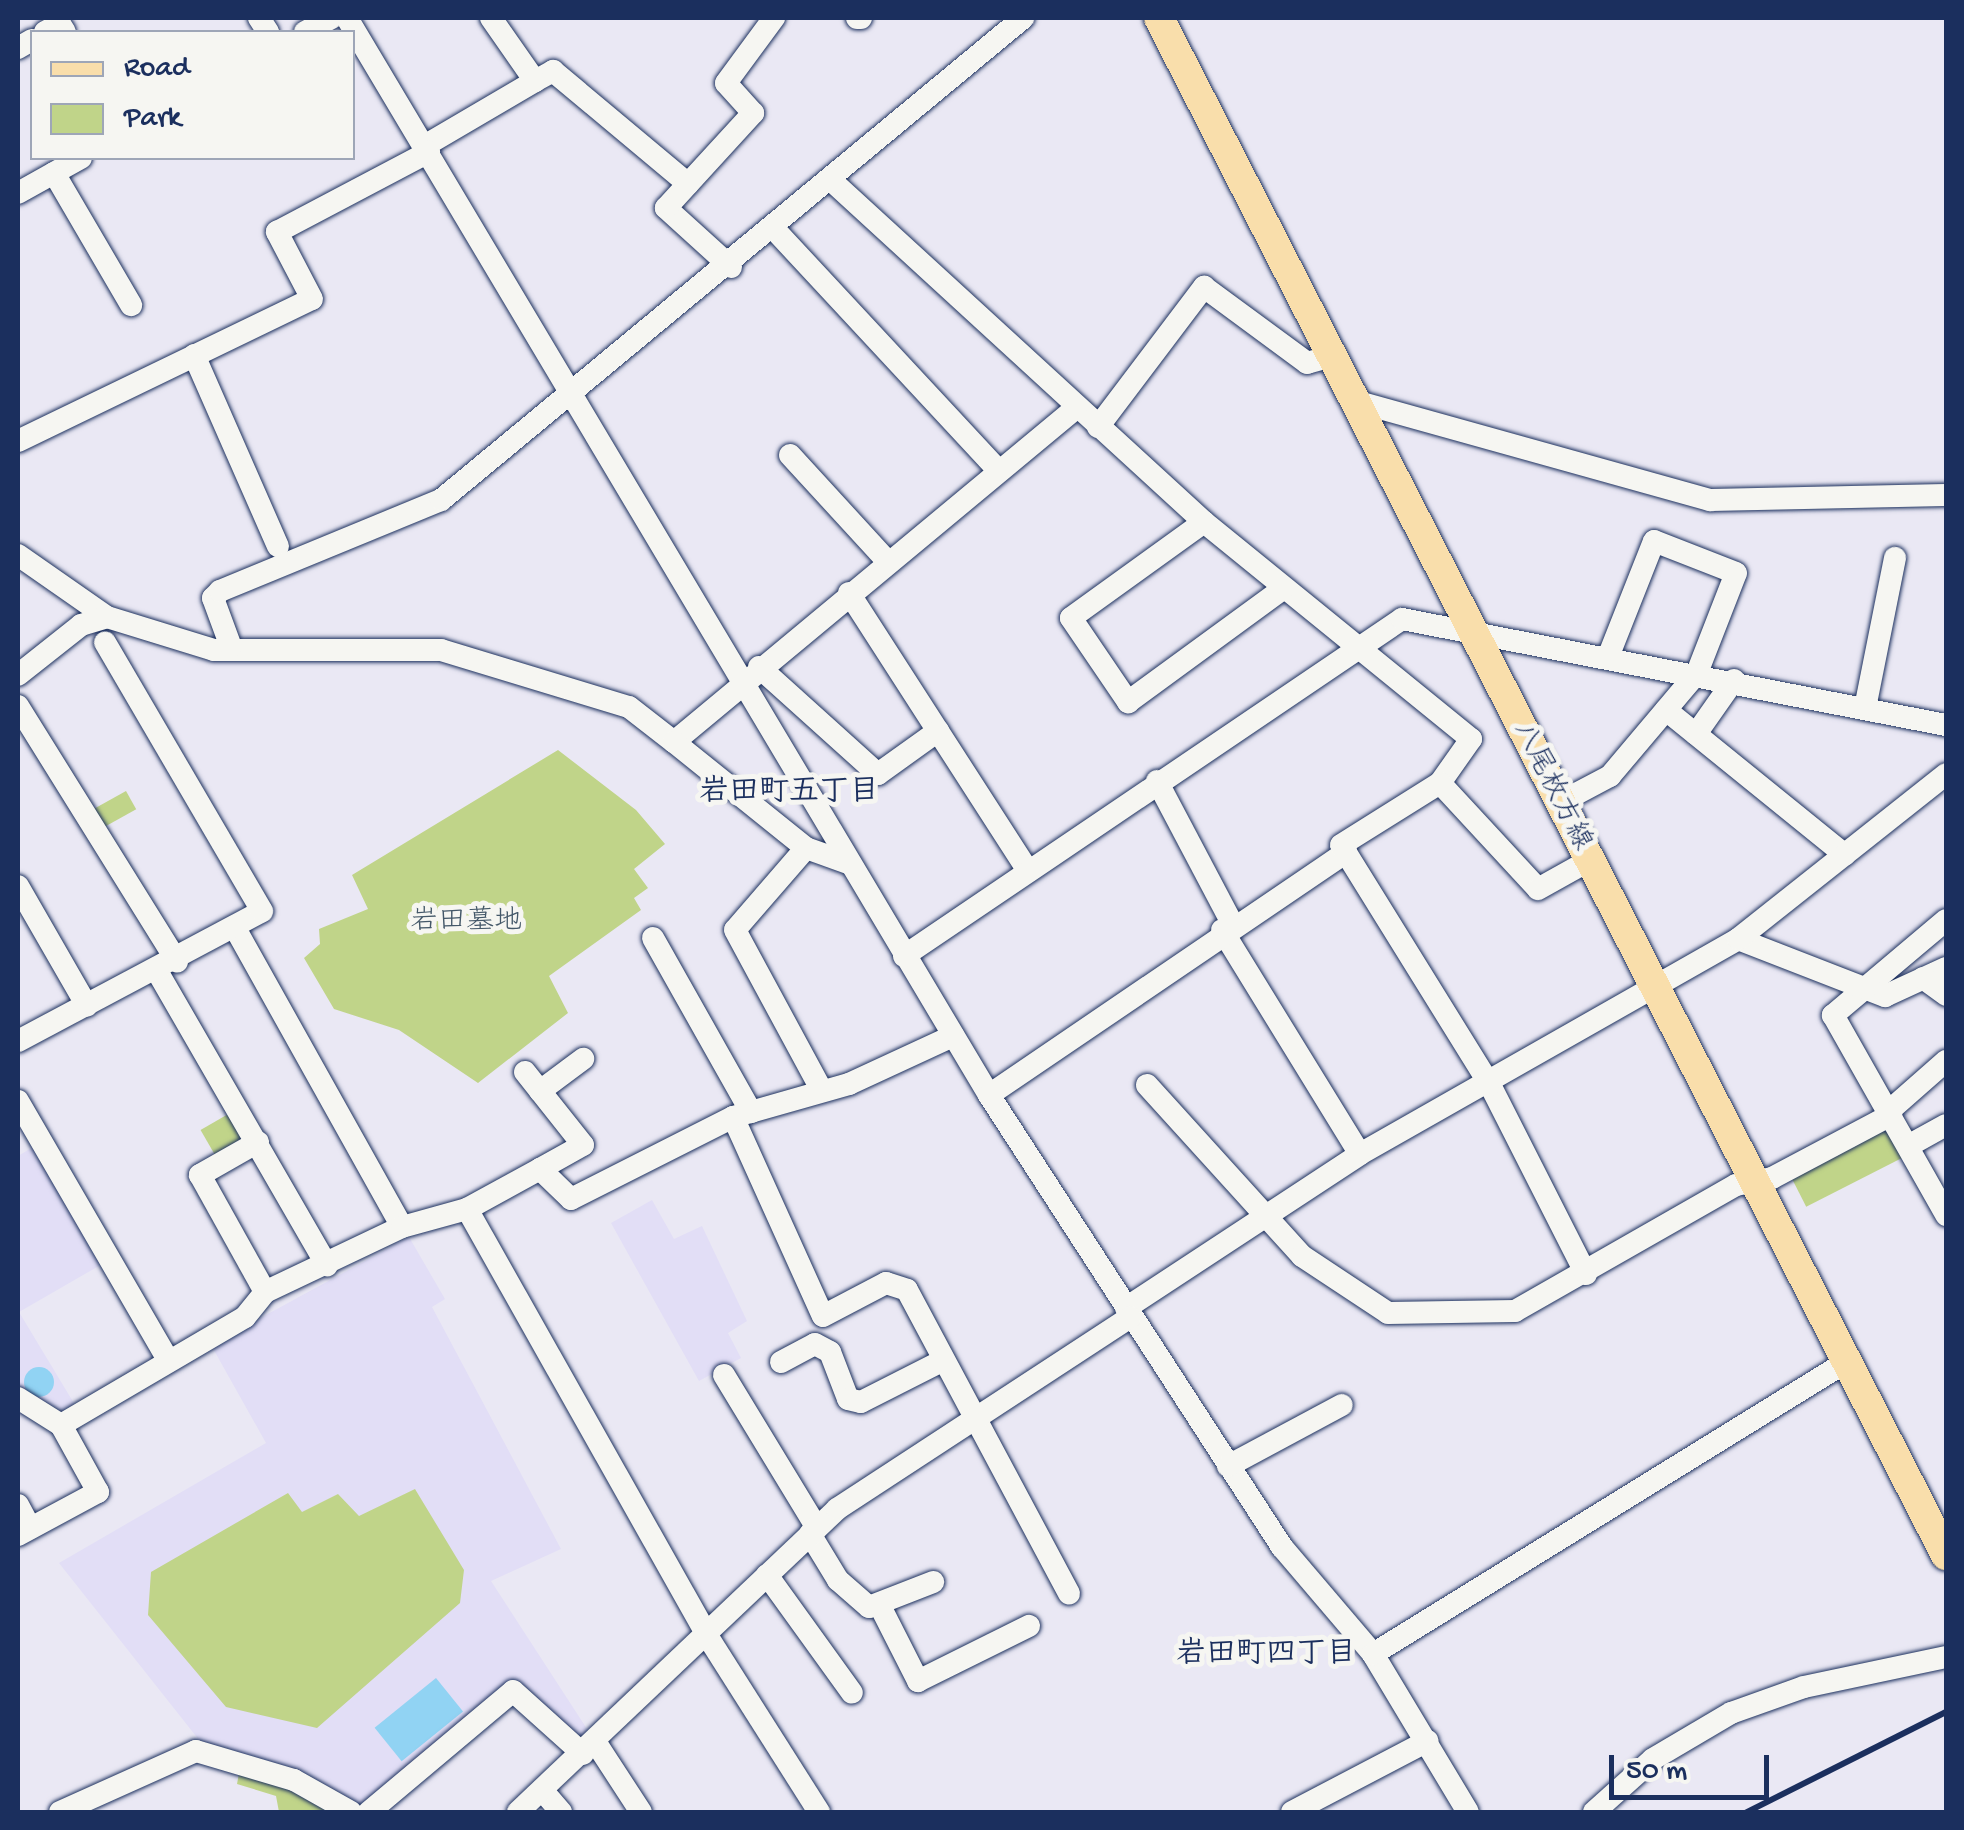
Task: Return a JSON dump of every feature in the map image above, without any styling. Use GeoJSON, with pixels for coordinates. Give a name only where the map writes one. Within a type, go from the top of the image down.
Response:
{"type":"FeatureCollection","features":[{"type":"Feature","properties":{"kind":"main road","name":"八尾枚方線"},"geometry":{"type":"LineString","coordinates":[[1159,18],[1652,990],[1755,1181],[1946,1556]]}},
{"type":"Feature","properties":{"kind":"street"},"geometry":{"type":"LineString","coordinates":[[309,30],[331,18]]}},
{"type":"Feature","properties":{"kind":"street"},"geometry":{"type":"LineString","coordinates":[[491,18],[535,81]]}},
{"type":"Feature","properties":{"kind":"street"},"geometry":{"type":"LineString","coordinates":[[730,267],[666,208],[753,113],[726,83],[774,18]]}},
{"type":"Feature","properties":{"kind":"street"},"geometry":{"type":"LineString","coordinates":[[232,647],[213,598],[220,591],[441,500],[572,398],[1024,18]]}},
{"type":"Feature","properties":{"kind":"street"},"geometry":{"type":"LineString","coordinates":[[355,31],[989,1094],[1282,1546],[1373,1654],[1468,1812]]}},
{"type":"Feature","properties":{"kind":"street"},"geometry":{"type":"LineString","coordinates":[[18,441],[312,299],[277,232],[428,148],[553,70],[688,184]]}},
{"type":"Feature","properties":{"kind":"street"},"geometry":{"type":"LineString","coordinates":[[18,194],[77,160]]}},
{"type":"Feature","properties":{"kind":"street"},"geometry":{"type":"LineString","coordinates":[[54,173],[130,305]]}},
{"type":"Feature","properties":{"kind":"street"},"geometry":{"type":"LineString","coordinates":[[833,182],[1204,522],[1471,739],[1440,783],[1340,845],[1490,1085],[1586,1274]]}},
{"type":"Feature","properties":{"kind":"street"},"geometry":{"type":"LineString","coordinates":[[775,230],[999,471]]}},
{"type":"Feature","properties":{"kind":"street"},"geometry":{"type":"LineString","coordinates":[[1098,426],[1204,288],[1307,363],[1332,356]]}},
{"type":"Feature","properties":{"kind":"street"},"geometry":{"type":"LineString","coordinates":[[194,354],[278,546]]}},
{"type":"Feature","properties":{"kind":"street"},"geometry":{"type":"LineString","coordinates":[[1355,400],[1710,500],[1946,495]]}},
{"type":"Feature","properties":{"kind":"street"},"geometry":{"type":"LineString","coordinates":[[674,742],[759,667],[1076,408]]}},
{"type":"Feature","properties":{"kind":"street"},"geometry":{"type":"LineString","coordinates":[[790,455],[888,562]]}},
{"type":"Feature","properties":{"kind":"street"},"geometry":{"type":"LineString","coordinates":[[1204,522],[1071,618],[1128,702],[1284,588]]}},
{"type":"Feature","properties":{"kind":"street"},"geometry":{"type":"LineString","coordinates":[[1559,803],[1610,776],[1697,673],[1736,573],[1654,541],[1608,656]]}},
{"type":"Feature","properties":{"kind":"street"},"geometry":{"type":"LineString","coordinates":[[18,555],[107,617],[232,647],[441,650],[629,707],[806,848],[848,863]]}},
{"type":"Feature","properties":{"kind":"street"},"geometry":{"type":"LineString","coordinates":[[1866,702],[1895,558]]}},
{"type":"Feature","properties":{"kind":"street"},"geometry":{"type":"LineString","coordinates":[[849,593],[1028,871]]}},
{"type":"Feature","properties":{"kind":"street"},"geometry":{"type":"LineString","coordinates":[[18,676],[80,625],[107,617]]}},
{"type":"Feature","properties":{"kind":"street"},"geometry":{"type":"LineString","coordinates":[[904,956],[1352,646],[1402,619],[1470,628],[1866,702],[1946,722]]}},
{"type":"Feature","properties":{"kind":"street"},"geometry":{"type":"LineString","coordinates":[[18,1041],[167,966],[262,911],[106,642]]}},
{"type":"Feature","properties":{"kind":"street"},"geometry":{"type":"LineString","coordinates":[[759,667],[878,774],[938,731]]}},
{"type":"Feature","properties":{"kind":"street"},"geometry":{"type":"LineString","coordinates":[[1696,734],[1734,680]]}},
{"type":"Feature","properties":{"kind":"street"},"geometry":{"type":"LineString","coordinates":[[18,706],[167,966],[327,1265]]}},
{"type":"Feature","properties":{"kind":"street"},"geometry":{"type":"LineString","coordinates":[[1666,710],[1845,855]]}},
{"type":"Feature","properties":{"kind":"street"},"geometry":{"type":"LineString","coordinates":[[518,1812],[814,1531],[969,1417],[1360,1154],[1490,1085],[1738,939],[1946,774]]}},
{"type":"Feature","properties":{"kind":"street"},"geometry":{"type":"LineString","coordinates":[[1158,781],[1227,926],[1360,1154]]}},
{"type":"Feature","properties":{"kind":"street"},"geometry":{"type":"LineString","coordinates":[[1440,783],[1538,889],[1588,862]]}},
{"type":"Feature","properties":{"kind":"street"},"geometry":{"type":"LineString","coordinates":[[806,848],[735,930],[821,1089]]}},
{"type":"Feature","properties":{"kind":"street"},"geometry":{"type":"LineString","coordinates":[[989,1094],[1227,926],[1346,852]]}},
{"type":"Feature","properties":{"kind":"street"},"geometry":{"type":"LineString","coordinates":[[18,886],[87,1006]]}},
{"type":"Feature","properties":{"kind":"street"},"geometry":{"type":"LineString","coordinates":[[1946,920],[1833,1014],[1946,1215]]}},
{"type":"Feature","properties":{"kind":"street"},"geometry":{"type":"LineString","coordinates":[[235,928],[402,1228]]}},
{"type":"Feature","properties":{"kind":"street"},"geometry":{"type":"LineString","coordinates":[[653,938],[742,1114],[823,1316],[886,1283],[907,1290],[969,1417],[1069,1594]]}},
{"type":"Feature","properties":{"kind":"street"},"geometry":{"type":"LineString","coordinates":[[1738,939],[1885,996],[1946,968]]}},
{"type":"Feature","properties":{"kind":"street"},"geometry":{"type":"LineString","coordinates":[[1923,978],[1946,994]]}},
{"type":"Feature","properties":{"kind":"street"},"geometry":{"type":"LineString","coordinates":[[540,1169],[572,1200],[742,1114],[821,1089],[953,1036]]}},
{"type":"Feature","properties":{"kind":"street"},"geometry":{"type":"LineString","coordinates":[[61,1424],[245,1317],[265,1292],[402,1228],[467,1209],[583,1145],[532,1081],[583,1059]]}},
{"type":"Feature","properties":{"kind":"street"},"geometry":{"type":"LineString","coordinates":[[1147,1084],[1263,1218],[1388,1313],[1514,1311],[1890,1113],[1946,1061]]}},
{"type":"Feature","properties":{"kind":"street"},"geometry":{"type":"LineString","coordinates":[[18,1101],[168,1360]]}},
{"type":"Feature","properties":{"kind":"street"},"geometry":{"type":"LineString","coordinates":[[1908,1146],[1946,1125]]}},
{"type":"Feature","properties":{"kind":"street"},"geometry":{"type":"LineString","coordinates":[[258,1142],[200,1175],[265,1292]]}},
{"type":"Feature","properties":{"kind":"street"},"geometry":{"type":"LineString","coordinates":[[467,1209],[706,1634],[819,1812]]}},
{"type":"Feature","properties":{"kind":"street"},"geometry":{"type":"LineString","coordinates":[[781,1362],[815,1344],[830,1352],[848,1399],[862,1402],[940,1362]]}},
{"type":"Feature","properties":{"kind":"street"},"geometry":{"type":"LineString","coordinates":[[1373,1654],[1846,1362]]}},
{"type":"Feature","properties":{"kind":"street"},"geometry":{"type":"LineString","coordinates":[[724,1375],[838,1580],[881,1608],[918,1681],[1029,1626]]}},
{"type":"Feature","properties":{"kind":"street"},"geometry":{"type":"LineString","coordinates":[[18,1398],[61,1424],[98,1492],[24,1531],[18,1505]]}},
{"type":"Feature","properties":{"kind":"street"},"geometry":{"type":"LineString","coordinates":[[1228,1466],[1342,1405]]}},
{"type":"Feature","properties":{"kind":"street"},"geometry":{"type":"LineString","coordinates":[[767,1575],[852,1693]]}},
{"type":"Feature","properties":{"kind":"street"},"geometry":{"type":"LineString","coordinates":[[881,1608],[933,1582]]}},
{"type":"Feature","properties":{"kind":"street"},"geometry":{"type":"LineString","coordinates":[[1594,1812],[1653,1758],[1731,1713],[1804,1687],[1946,1657]]}},
{"type":"Feature","properties":{"kind":"street"},"geometry":{"type":"LineString","coordinates":[[368,1812],[513,1691],[589,1748],[641,1812]]}},
{"type":"Feature","properties":{"kind":"street"},"geometry":{"type":"LineString","coordinates":[[1292,1812],[1428,1742]]}},
{"type":"Feature","properties":{"kind":"street"},"geometry":{"type":"LineString","coordinates":[[60,1812],[196,1751],[294,1780],[351,1812]]}},
{"type":"Feature","properties":{"kind":"street"},"geometry":{"type":"LineString","coordinates":[[542,1790],[561,1812]]}},
{"type":"Feature","properties":{"kind":"shaded area"},"geometry":{"type":"Polygon","coordinates":[[[35,1146],[104,1263],[19,1312],[75,1405],[56,1415],[18,1386],[18,1156],[35,1146]]]}},
{"type":"Feature","properties":{"kind":"shaded area"},"geometry":{"type":"Polygon","coordinates":[[[652,1200],[674,1239],[702,1226],[747,1321],[728,1333],[741,1358],[699,1381],[611,1223],[652,1200]]]}},
{"type":"Feature","properties":{"kind":"shaded area"},"geometry":{"type":"Polygon","coordinates":[[[409,1237],[445,1299],[432,1307],[561,1549],[491,1581],[589,1732],[575,1744],[512,1687],[362,1812],[203,1745],[59,1563],[266,1443],[211,1345],[409,1237]]]}},
{"type":"Feature","properties":{"kind":"green space","name":"岩田墓地"},"geometry":{"type":"Polygon","coordinates":[[[558,750],[636,810],[665,844],[634,869],[648,888],[634,898],[641,910],[549,976],[568,1013],[478,1083],[399,1030],[334,1009],[304,958],[320,944],[319,929],[368,909],[352,875],[558,750]]]}},
{"type":"Feature","properties":{"kind":"green space"},"geometry":{"type":"Polygon","coordinates":[[[126,791],[136,809],[103,828],[93,809],[126,791]]]}},
{"type":"Feature","properties":{"kind":"green space"},"geometry":{"type":"Polygon","coordinates":[[[230,1113],[244,1137],[215,1154],[201,1130],[230,1113]]]}},
{"type":"Feature","properties":{"kind":"green space"},"geometry":{"type":"Polygon","coordinates":[[[1891,1122],[1908,1155],[1806,1207],[1789,1174],[1891,1122]]]}},
{"type":"Feature","properties":{"kind":"green space"},"geometry":{"type":"Polygon","coordinates":[[[415,1489],[464,1570],[460,1603],[317,1728],[226,1707],[148,1615],[151,1572],[288,1493],[302,1512],[338,1494],[359,1516],[415,1489]]]}},
{"type":"Feature","properties":{"kind":"green space"},"geometry":{"type":"Polygon","coordinates":[[[240,1768],[344,1812],[279,1812],[276,1796],[237,1784],[240,1768]]]}},
{"type":"Feature","properties":{"kind":"water"},"geometry":{"type":"Polygon","coordinates":[[[39,1367],[50,1371],[54,1382],[50,1393],[39,1397],[28,1393],[24,1382],[28,1371],[39,1367]]]}},
{"type":"Feature","properties":{"kind":"water"},"geometry":{"type":"Polygon","coordinates":[[[436,1678],[463,1711],[402,1761],[375,1728],[436,1678]]]}},
{"type":"Feature","properties":{"kind":"railway"},"geometry":{"type":"LineString","coordinates":[[1747,1812],[1946,1712]]}},
{"type":"Feature","properties":{"kind":"district","name":"岩田町五丁目"},"geometry":{"type":"Point","coordinates":[789,794]}},
{"type":"Feature","properties":{"kind":"district","name":"岩田町四丁目"},"geometry":{"type":"Point","coordinates":[1266,1656]}}]}
